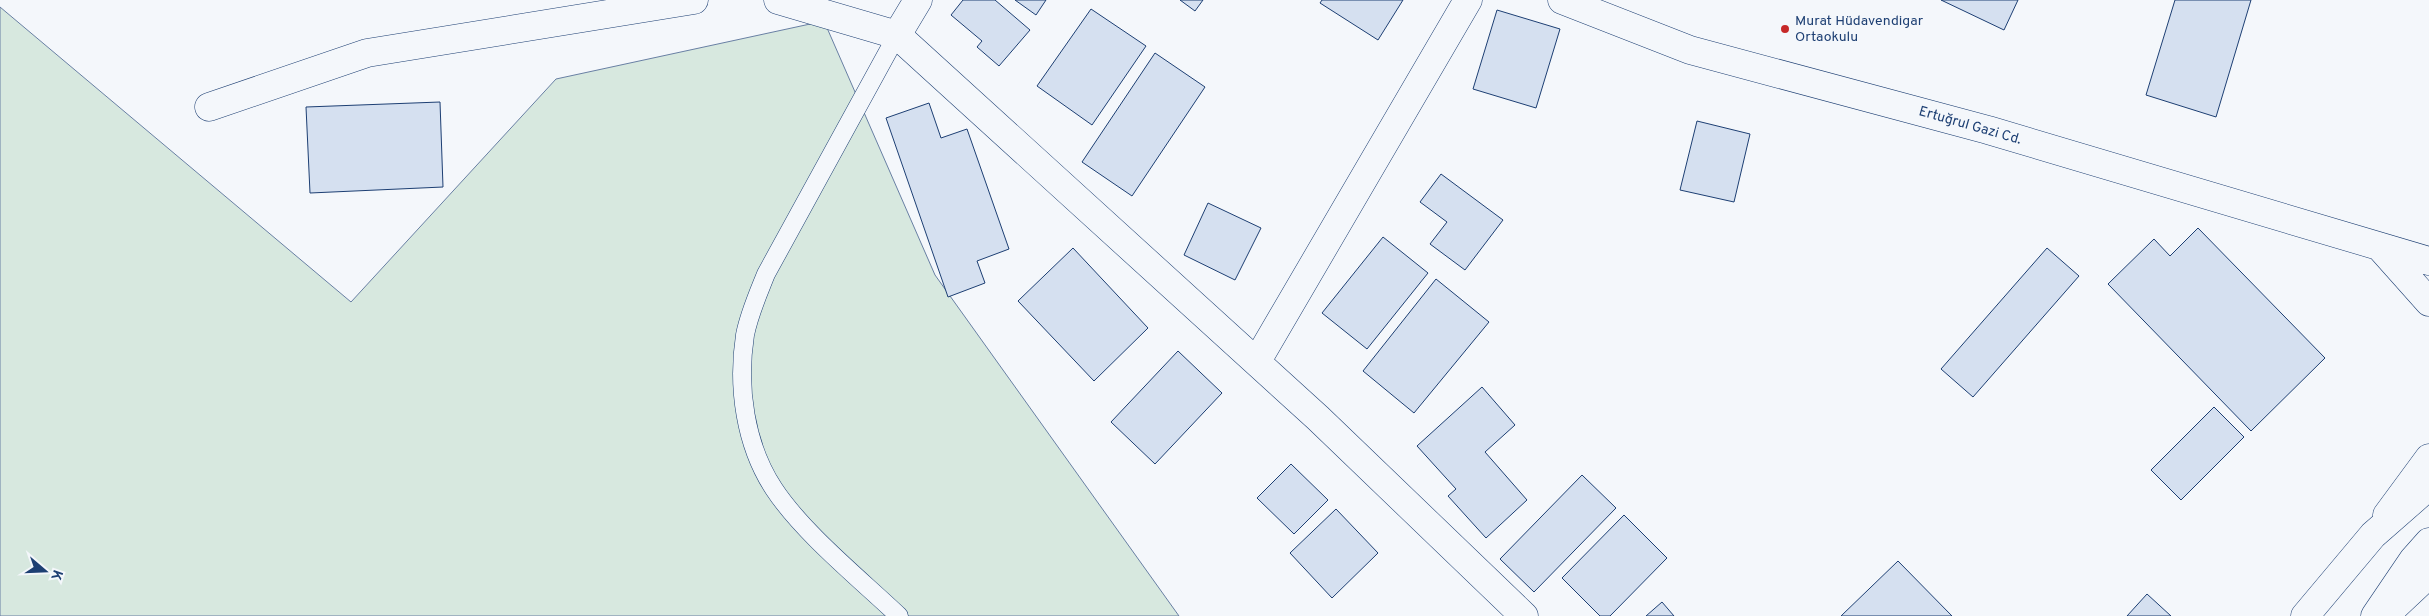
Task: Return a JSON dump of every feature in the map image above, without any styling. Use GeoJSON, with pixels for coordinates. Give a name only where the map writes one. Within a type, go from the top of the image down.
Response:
{"type":"FeatureCollection","features":[{"type":"Feature","properties":{"kind":"street"},"geometry":{"type":"LineString","coordinates":[[209,108],[367,53],[694,0]]}},
{"type":"Feature","properties":{"kind":"street"},"geometry":{"type":"LineString","coordinates":[[778,0],[897,35],[1256,361],[1524,616]]}},
{"type":"Feature","properties":{"kind":"street"},"geometry":{"type":"LineString","coordinates":[[897,35],[918,0]]}},
{"type":"Feature","properties":{"kind":"street"},"geometry":{"type":"LineString","coordinates":[[1256,361],[1468,0]]}},
{"type":"Feature","properties":{"kind":"street","name":"Ertuğrul Gazi Cd."},"geometry":{"type":"LineString","coordinates":[[1562,0],[1690,50],[1988,130],[2429,261]]}},
{"type":"Feature","properties":{"kind":"street"},"geometry":{"type":"LineString","coordinates":[[2380,247],[2429,302]]}},
{"type":"Feature","properties":{"kind":"street"},"geometry":{"type":"LineString","coordinates":[[2305,616],[2373,534],[2429,458]]}},
{"type":"Feature","properties":{"kind":"street"},"geometry":{"type":"LineString","coordinates":[[2373,534],[2429,486]]}},
{"type":"Feature","properties":{"kind":"street"},"geometry":{"type":"LineString","coordinates":[[2375,616],[2413,560],[2429,542]]}},
{"type":"Feature","properties":{"kind":"street"},"geometry":{"type":"LineString","coordinates":[[2385,616],[2429,574]]}},
{"type":"Feature","properties":{"kind":"lane"},"geometry":{"type":"LineString","coordinates":[[897,35],[766,274],[747,326],[742,365],[743,397],[748,429],[759,460],[774,489],[808,530],[899,616]]}},
{"type":"Feature","properties":{"kind":"shaded area"},"geometry":{"type":"Polygon","coordinates":[[[0,7],[351,302],[556,79],[824,21],[935,275],[1179,616],[0,616],[0,7]]]}},
{"type":"Feature","properties":{"kind":"building"},"geometry":{"type":"Polygon","coordinates":[[[963,0],[995,0],[1030,30],[999,66],[977,47],[982,41],[951,15],[963,0]]]}},
{"type":"Feature","properties":{"kind":"building"},"geometry":{"type":"Polygon","coordinates":[[[1015,0],[1046,0],[1036,15],[1015,0]]]}},
{"type":"Feature","properties":{"kind":"building"},"geometry":{"type":"Polygon","coordinates":[[[1180,0],[1203,0],[1195,11],[1180,0]]]}},
{"type":"Feature","properties":{"kind":"building"},"geometry":{"type":"Polygon","coordinates":[[[1322,0],[1403,0],[1378,40],[1320,3],[1322,0]]]}},
{"type":"Feature","properties":{"kind":"building"},"geometry":{"type":"Polygon","coordinates":[[[1941,0],[2018,0],[2004,30],[1941,0]]]}},
{"type":"Feature","properties":{"kind":"building"},"geometry":{"type":"Polygon","coordinates":[[[2175,0],[2251,0],[2216,117],[2146,95],[2175,0]]]}},
{"type":"Feature","properties":{"kind":"building"},"geometry":{"type":"Polygon","coordinates":[[[1091,9],[1146,46],[1092,125],[1037,86],[1091,9]]]}},
{"type":"Feature","properties":{"kind":"building"},"geometry":{"type":"Polygon","coordinates":[[[1497,10],[1560,29],[1536,108],[1473,89],[1497,10]]]}},
{"type":"Feature","properties":{"kind":"building"},"geometry":{"type":"Polygon","coordinates":[[[1155,53],[1205,87],[1132,196],[1082,162],[1155,53]]]}},
{"type":"Feature","properties":{"kind":"building"},"geometry":{"type":"Polygon","coordinates":[[[440,102],[443,187],[310,193],[306,107],[440,102]]]}},
{"type":"Feature","properties":{"kind":"building"},"geometry":{"type":"Polygon","coordinates":[[[929,103],[941,138],[967,129],[1009,249],[977,261],[985,283],[948,297],[886,118],[929,103]]]}},
{"type":"Feature","properties":{"kind":"building"},"geometry":{"type":"Polygon","coordinates":[[[1697,121],[1750,134],[1734,202],[1680,190],[1697,121]]]}},
{"type":"Feature","properties":{"kind":"building"},"geometry":{"type":"Polygon","coordinates":[[[1441,174],[1503,220],[1465,270],[1430,244],[1447,222],[1420,202],[1441,174]]]}},
{"type":"Feature","properties":{"kind":"building"},"geometry":{"type":"Polygon","coordinates":[[[1208,203],[1261,228],[1235,280],[1184,255],[1208,203]]]}},
{"type":"Feature","properties":{"kind":"building"},"geometry":{"type":"Polygon","coordinates":[[[2198,228],[2325,358],[2251,431],[2108,284],[2154,239],[2170,256],[2198,228]]]}},
{"type":"Feature","properties":{"kind":"building"},"geometry":{"type":"Polygon","coordinates":[[[1383,237],[1428,273],[1367,349],[1322,313],[1383,237]]]}},
{"type":"Feature","properties":{"kind":"building"},"geometry":{"type":"Polygon","coordinates":[[[1073,248],[1148,328],[1094,381],[1018,301],[1073,248]]]}},
{"type":"Feature","properties":{"kind":"building"},"geometry":{"type":"Polygon","coordinates":[[[2047,248],[2079,276],[1973,397],[1941,369],[2047,248]]]}},
{"type":"Feature","properties":{"kind":"building"},"geometry":{"type":"Polygon","coordinates":[[[1436,279],[1489,322],[1414,413],[1363,371],[1436,279]]]}},
{"type":"Feature","properties":{"kind":"building"},"geometry":{"type":"Polygon","coordinates":[[[1178,351],[1222,393],[1155,464],[1111,422],[1178,351]]]}},
{"type":"Feature","properties":{"kind":"building"},"geometry":{"type":"Polygon","coordinates":[[[1482,387],[1515,425],[1485,452],[1527,500],[1486,538],[1448,496],[1456,489],[1417,446],[1482,387]]]}},
{"type":"Feature","properties":{"kind":"building"},"geometry":{"type":"Polygon","coordinates":[[[2214,407],[2244,437],[2181,500],[2151,470],[2214,407]]]}},
{"type":"Feature","properties":{"kind":"building"},"geometry":{"type":"Polygon","coordinates":[[[1291,464],[1328,500],[1294,534],[1257,498],[1291,464]]]}},
{"type":"Feature","properties":{"kind":"building"},"geometry":{"type":"Polygon","coordinates":[[[1582,475],[1616,508],[1534,592],[1500,559],[1582,475]]]}},
{"type":"Feature","properties":{"kind":"building"},"geometry":{"type":"Polygon","coordinates":[[[1336,509],[1378,553],[1332,598],[1290,553],[1336,509]]]}},
{"type":"Feature","properties":{"kind":"building"},"geometry":{"type":"Polygon","coordinates":[[[1624,515],[1667,558],[1610,616],[1600,616],[1562,578],[1624,515]]]}},
{"type":"Feature","properties":{"kind":"building"},"geometry":{"type":"Polygon","coordinates":[[[1898,561],[1952,616],[1841,616],[1898,561]]]}},
{"type":"Feature","properties":{"kind":"building"},"geometry":{"type":"Polygon","coordinates":[[[2147,594],[2171,616],[2127,616],[2147,594]]]}},
{"type":"Feature","properties":{"kind":"building"},"geometry":{"type":"Polygon","coordinates":[[[1662,602],[1674,616],[1646,616],[1662,602]]]}},
{"type":"Feature","properties":{"kind":"place","name":"Murat Hüdavendigar Ortaokulu"},"geometry":{"type":"Point","coordinates":[1785,29]}}]}
